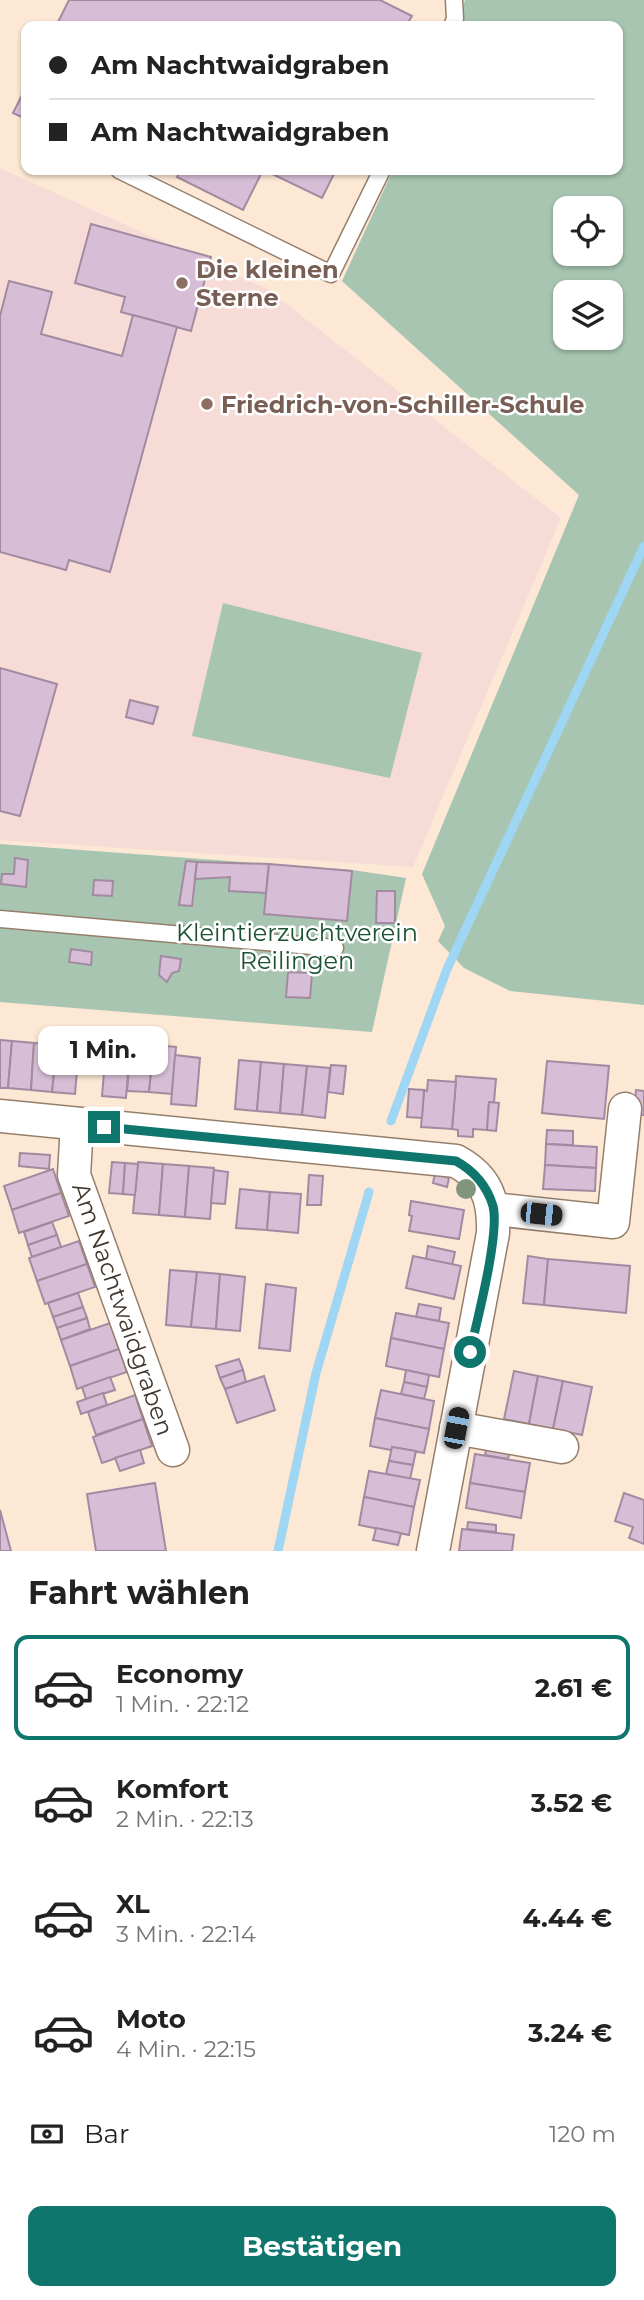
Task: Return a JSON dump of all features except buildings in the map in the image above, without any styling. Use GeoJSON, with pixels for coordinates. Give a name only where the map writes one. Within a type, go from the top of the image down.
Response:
{"type":"FeatureCollection","features":[{"type":"Feature","properties":{"kind":"street"},"geometry":{"type":"LineString","coordinates":[[494,1209],[613,1222],[631,1180],[625,1109]]}},
{"type":"Feature","properties":{"kind":"street"},"geometry":{"type":"LineString","coordinates":[[0,1116],[456,1161],[472,1170],[488,1194],[494,1209],[490,1252],[433,1551]]}},
{"type":"Feature","properties":{"kind":"street","name":"Am Nachtwaidgraben"},"geometry":{"type":"LineString","coordinates":[[77,1124],[74,1175],[173,1450]]}},
{"type":"Feature","properties":{"kind":"street"},"geometry":{"type":"LineString","coordinates":[[456,1428],[562,1447]]}},
{"type":"Feature","properties":{"kind":"lane"},"geometry":{"type":"LineString","coordinates":[[454,0],[454,21]]}},
{"type":"Feature","properties":{"kind":"lane"},"geometry":{"type":"LineString","coordinates":[[129,175],[331,274],[380,175]]}},
{"type":"Feature","properties":{"kind":"lane"},"geometry":{"type":"LineString","coordinates":[[0,919],[335,948]]}},
{"type":"Feature","properties":{"kind":"shaded area","name":"Friedrich-von-Schiller-Schule"},"geometry":{"type":"Polygon","coordinates":[[[0,168],[267,289],[561,518],[413,867],[0,840],[0,168]]]}},
{"type":"Feature","properties":{"kind":"green space"},"geometry":{"type":"Polygon","coordinates":[[[465,0],[644,0],[644,1005],[510,991],[464,968],[438,941],[445,926],[422,874],[579,495],[342,281],[391,175],[623,175],[623,21],[459,21],[465,0]]]}},
{"type":"Feature","properties":{"kind":"green space"},"geometry":{"type":"Polygon","coordinates":[[[223,603],[422,653],[390,778],[192,736],[223,603]]]}},
{"type":"Feature","properties":{"kind":"green space","name":"Kleintierzuchtverein Reilingen"},"geometry":{"type":"Polygon","coordinates":[[[0,844],[352,870],[406,878],[372,1032],[0,1002],[0,844]]]}},
{"type":"Feature","properties":{"kind":"waterway"},"geometry":{"type":"LineString","coordinates":[[391,1121],[447,969],[644,546]]}},
{"type":"Feature","properties":{"kind":"waterway"},"geometry":{"type":"LineString","coordinates":[[278,1551],[316,1373],[369,1192]]}},
{"type":"Feature","properties":{"kind":"place","name":"Die kleinen Sterne"},"geometry":{"type":"Point","coordinates":[182,283]}},
{"type":"Feature","properties":{"kind":"place","name":"Friedrich-von-Schiller-Schule"},"geometry":{"type":"Point","coordinates":[207,404]}},
{"type":"Feature","properties":{"kind":"route"},"geometry":{"type":"LineString","coordinates":[[104,1127],[456,1161],[472,1170],[488,1194],[494,1209],[490,1252],[470,1352]]}}]}
